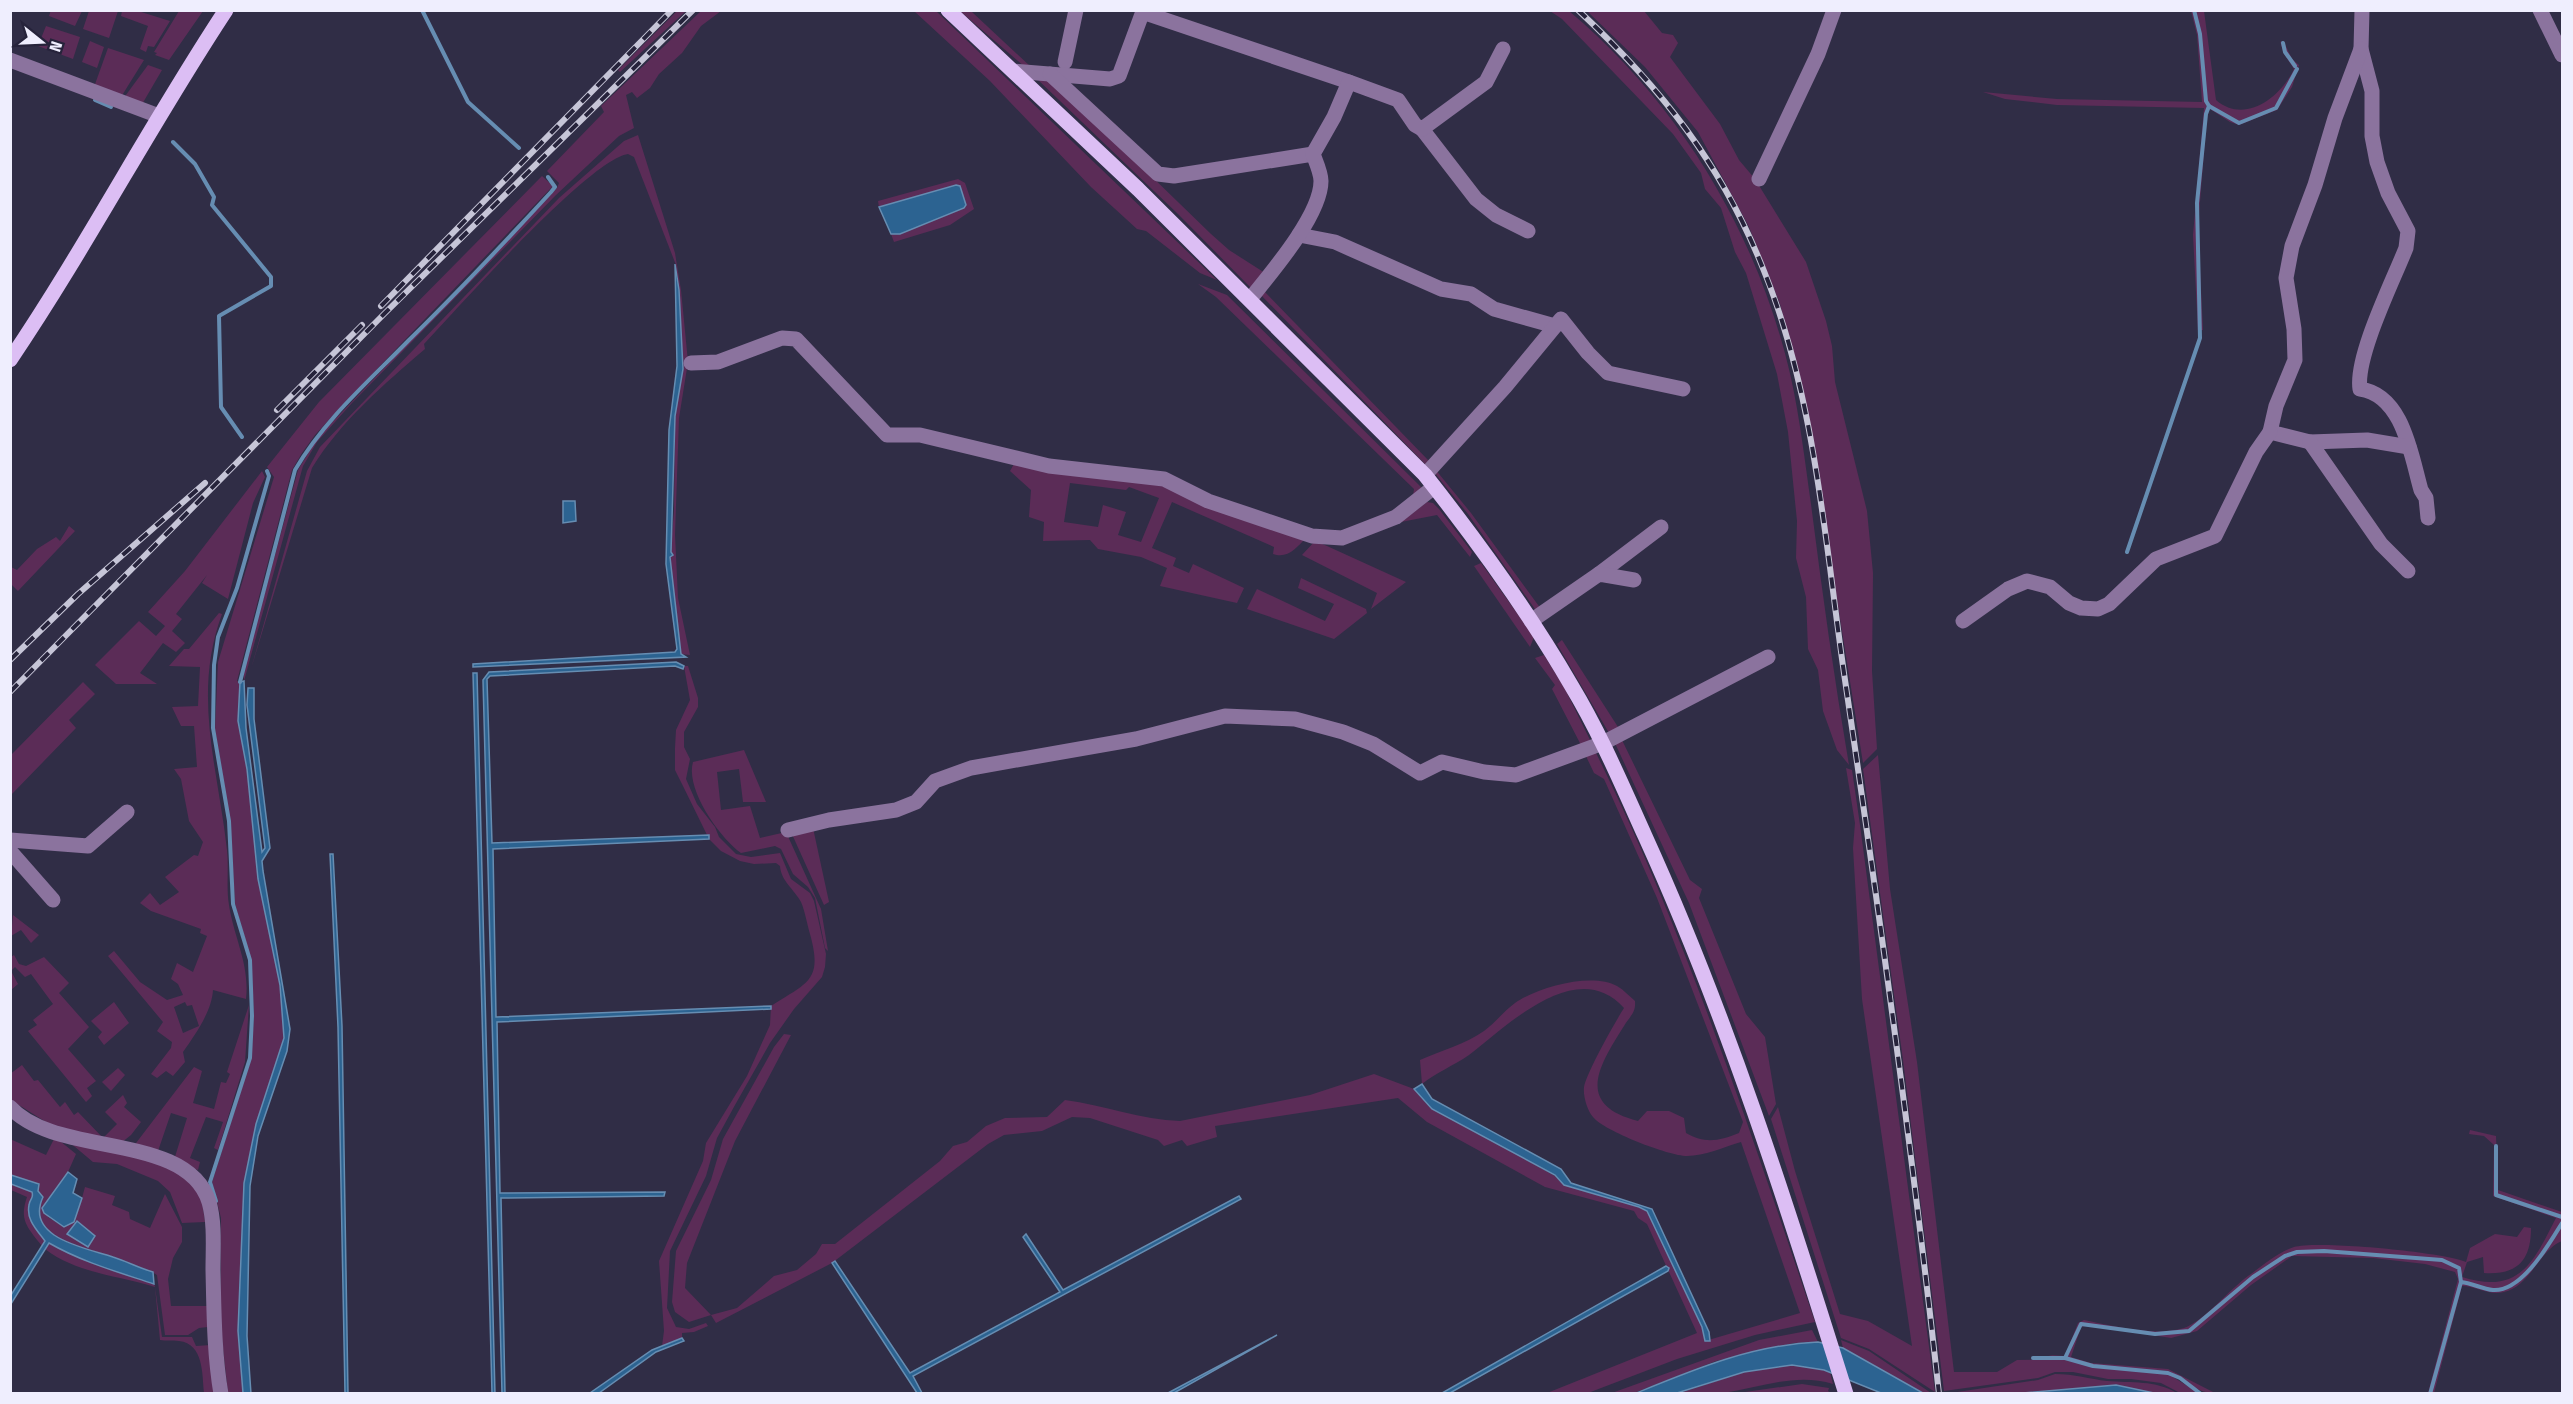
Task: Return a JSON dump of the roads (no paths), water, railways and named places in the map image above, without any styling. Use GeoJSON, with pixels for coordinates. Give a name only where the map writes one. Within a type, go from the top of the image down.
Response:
{"type":"FeatureCollection","features":[{"type":"Feature","properties":{"kind":"main road"},"geometry":{"type":"LineString","coordinates":[[10,360],[64,279],[159,116],[226,10]]}},
{"type":"Feature","properties":{"kind":"main road"},"geometry":{"type":"LineString","coordinates":[[948,10],[1250,299],[1430,481],[1531,621],[1603,743],[1671,893],[1724,1026],[1778,1176],[1845,1389]]}},
{"type":"Feature","properties":{"kind":"street"},"geometry":{"type":"LineString","coordinates":[[1065,62],[1076,10]]}},
{"type":"Feature","properties":{"kind":"street"},"geometry":{"type":"LineString","coordinates":[[1759,179],[1818,54],[1834,10]]}},
{"type":"Feature","properties":{"kind":"street"},"geometry":{"type":"LineString","coordinates":[[2362,10],[2361,49],[2372,91],[2372,136],[2377,162],[2388,193],[2408,231],[2406,248],[2362,362],[2359,383],[2360,389],[2382,397],[2404,430],[2421,490],[2426,498],[2428,518]]}},
{"type":"Feature","properties":{"kind":"street"},"geometry":{"type":"LineString","coordinates":[[2540,10],[2562,55]]}},
{"type":"Feature","properties":{"kind":"street"},"geometry":{"type":"LineString","coordinates":[[1013,71],[1110,79],[1119,76],[1142,14],[1145,13],[1398,100],[1415,125],[1422,129],[1476,199],[1496,215],[1527,231]]}},
{"type":"Feature","properties":{"kind":"street"},"geometry":{"type":"LineString","coordinates":[[1422,129],[1486,82],[1503,49]]}},
{"type":"Feature","properties":{"kind":"street"},"geometry":{"type":"LineString","coordinates":[[1963,621],[2008,589],[2027,581],[2050,587],[2069,603],[2081,608],[2098,609],[2109,603],[2156,559],[2215,536],[2256,452],[2270,432],[2276,406],[2295,360],[2294,329],[2286,278],[2292,246],[2361,49]]}},
{"type":"Feature","properties":{"kind":"street"},"geometry":{"type":"LineString","coordinates":[[10,60],[159,116]]}},
{"type":"Feature","properties":{"kind":"street"},"geometry":{"type":"LineString","coordinates":[[1050,74],[1158,174],[1174,176],[1313,154]]}},
{"type":"Feature","properties":{"kind":"street"},"geometry":{"type":"LineString","coordinates":[[1250,299],[1299,235],[1316,201],[1321,180],[1313,154],[1334,117],[1349,82]]}},
{"type":"Feature","properties":{"kind":"street"},"geometry":{"type":"LineString","coordinates":[[1299,235],[1335,242],[1441,289],[1471,294],[1494,309],[1555,326]]}},
{"type":"Feature","properties":{"kind":"street"},"geometry":{"type":"LineString","coordinates":[[691,363],[718,362],[782,338],[795,339],[887,435],[920,435],[1049,466],[1164,479],[1208,501],[1312,536],[1342,538],[1396,517],[1430,481],[1561,319],[1588,353],[1608,373],[1683,389]]}},
{"type":"Feature","properties":{"kind":"street"},"geometry":{"type":"LineString","coordinates":[[2270,432],[2310,442],[2367,441],[2409,447]]}},
{"type":"Feature","properties":{"kind":"street"},"geometry":{"type":"LineString","coordinates":[[2310,442],[2381,543],[2408,571]]}},
{"type":"Feature","properties":{"kind":"street"},"geometry":{"type":"LineString","coordinates":[[1531,621],[1661,527]]}},
{"type":"Feature","properties":{"kind":"street"},"geometry":{"type":"LineString","coordinates":[[1599,574],[1634,580]]}},
{"type":"Feature","properties":{"kind":"street"},"geometry":{"type":"LineString","coordinates":[[788,830],[829,820],[896,810],[916,802],[935,781],[971,768],[1136,739],[1225,716],[1295,719],[1343,732],[1373,744],[1420,773],[1442,762],[1484,772],[1516,775],[1603,743],[1768,657]]}},
{"type":"Feature","properties":{"kind":"street"},"geometry":{"type":"LineString","coordinates":[[10,840],[88,846],[127,812]]}},
{"type":"Feature","properties":{"kind":"street"},"geometry":{"type":"LineString","coordinates":[[10,851],[53,900]]}},
{"type":"Feature","properties":{"kind":"street"},"geometry":{"type":"LineString","coordinates":[[10,1107],[19,1116],[67,1137],[124,1148],[160,1159],[186,1170],[197,1178],[204,1189],[213,1224],[214,1327],[221,1394]]}},
{"type":"Feature","properties":{"kind":"water"},"geometry":{"type":"Polygon","coordinates":[[[956,185],[960,186],[966,205],[964,208],[900,234],[891,234],[879,207],[956,185]]]}},
{"type":"Feature","properties":{"kind":"water"},"geometry":{"type":"Polygon","coordinates":[[[675,264],[679,290],[683,369],[675,416],[671,552],[673,555],[670,557],[681,654],[686,657],[473,667],[473,664],[675,652],[677,649],[666,564],[669,430],[677,366],[675,264]]]}},
{"type":"Feature","properties":{"kind":"water"},"geometry":{"type":"Polygon","coordinates":[[[563,501],[575,501],[576,521],[563,523],[563,501]]]}},
{"type":"Feature","properties":{"kind":"water"},"geometry":{"type":"Polygon","coordinates":[[[676,662],[684,666],[683,669],[675,666],[490,676],[487,679],[492,843],[709,835],[709,839],[493,849],[496,1017],[771,1006],[771,1009],[497,1022],[500,1193],[665,1192],[664,1196],[501,1198],[505,1393],[502,1393],[483,680],[489,672],[676,662]]]}},
{"type":"Feature","properties":{"kind":"water"},"geometry":{"type":"Polygon","coordinates":[[[473,673],[477,673],[495,1394],[492,1393],[473,673]]]}},
{"type":"Feature","properties":{"kind":"water"},"geometry":{"type":"Polygon","coordinates":[[[244,681],[246,728],[262,852],[265,848],[247,705],[248,688],[254,688],[254,719],[270,848],[262,861],[263,871],[290,1029],[287,1051],[258,1136],[250,1186],[247,1336],[251,1394],[243,1393],[238,1331],[244,1183],[256,1124],[284,1038],[280,985],[258,879],[247,769],[238,721],[240,682],[244,681]]]}},
{"type":"Feature","properties":{"kind":"water"},"geometry":{"type":"Polygon","coordinates":[[[330,854],[333,854],[342,1026],[348,1394],[345,1393],[338,1027],[330,854]]]}},
{"type":"Feature","properties":{"kind":"water"},"geometry":{"type":"Polygon","coordinates":[[[1422,1084],[1432,1099],[1561,1169],[1571,1183],[1652,1209],[1709,1332],[1710,1341],[1705,1341],[1702,1327],[1647,1211],[1564,1185],[1555,1175],[1432,1109],[1414,1089],[1422,1084]]]}},
{"type":"Feature","properties":{"kind":"water"},"geometry":{"type":"Polygon","coordinates":[[[68,1172],[77,1179],[73,1193],[82,1198],[74,1222],[64,1227],[44,1213],[42,1208],[68,1172]]]}},
{"type":"Feature","properties":{"kind":"water"},"geometry":{"type":"Polygon","coordinates":[[[11,1175],[39,1184],[38,1191],[43,1197],[39,1211],[42,1222],[50,1232],[74,1245],[153,1272],[154,1284],[87,1261],[49,1243],[11,1304],[11,1295],[45,1241],[29,1215],[32,1192],[11,1184],[11,1175]]]}},
{"type":"Feature","properties":{"kind":"water"},"geometry":{"type":"Polygon","coordinates":[[[1239,1196],[1241,1199],[913,1376],[922,1393],[917,1393],[832,1263],[835,1261],[910,1373],[1060,1292],[1023,1237],[1026,1234],[1063,1290],[1239,1196]]]}},
{"type":"Feature","properties":{"kind":"water"},"geometry":{"type":"Polygon","coordinates":[[[77,1221],[95,1236],[88,1247],[67,1234],[77,1221]]]}},
{"type":"Feature","properties":{"kind":"water"},"geometry":{"type":"Polygon","coordinates":[[[1666,1266],[1669,1268],[1668,1271],[1450,1393],[1442,1393],[1666,1266]]]}},
{"type":"Feature","properties":{"kind":"water"},"geometry":{"type":"Polygon","coordinates":[[[1277,1335],[1174,1393],[1168,1393],[1277,1335]]]}},
{"type":"Feature","properties":{"kind":"water"},"geometry":{"type":"Polygon","coordinates":[[[682,1338],[684,1341],[656,1352],[599,1393],[590,1393],[652,1350],[682,1338]]]}},
{"type":"Feature","properties":{"kind":"water"},"geometry":{"type":"Polygon","coordinates":[[[1818,1342],[1843,1348],[1923,1393],[1881,1393],[1824,1370],[1792,1365],[1744,1372],[1677,1393],[1634,1394],[1702,1367],[1747,1353],[1818,1342]]]}},
{"type":"Feature","properties":{"kind":"water"},"geometry":{"type":"Polygon","coordinates":[[[2116,1385],[2154,1393],[2023,1393],[2116,1385]]]}},
{"type":"Feature","properties":{"kind":"waterway"},"geometry":{"type":"LineString","coordinates":[[422,10],[468,102],[519,148]]}},
{"type":"Feature","properties":{"kind":"waterway"},"geometry":{"type":"LineString","coordinates":[[2127,552],[2200,338],[2197,203],[2206,114],[2209,106],[2206,101],[2200,34],[2194,10]]}},
{"type":"Feature","properties":{"kind":"waterway"},"geometry":{"type":"LineString","coordinates":[[2283,43],[2285,52],[2295,66]]}},
{"type":"Feature","properties":{"kind":"waterway"},"geometry":{"type":"LineString","coordinates":[[2209,106],[2239,123],[2276,108],[2297,69]]}},
{"type":"Feature","properties":{"kind":"waterway"},"geometry":{"type":"LineString","coordinates":[[95,100],[111,107]]}},
{"type":"Feature","properties":{"kind":"waterway"},"geometry":{"type":"LineString","coordinates":[[173,142],[195,164],[214,197],[212,205],[271,277],[271,286],[219,316],[221,407],[242,437]]}},
{"type":"Feature","properties":{"kind":"waterway"},"geometry":{"type":"LineString","coordinates":[[240,682],[295,470],[319,434],[333,418],[551,192],[555,187],[548,177]]}},
{"type":"Feature","properties":{"kind":"waterway"},"geometry":{"type":"LineString","coordinates":[[216,1201],[210,1182],[250,1058],[252,1016],[250,960],[233,904],[229,821],[213,728],[214,665],[218,637],[237,588],[269,476],[267,471]]}},
{"type":"Feature","properties":{"kind":"waterway"},"geometry":{"type":"LineString","coordinates":[[2496,1146],[2496,1195],[2562,1217]]}},
{"type":"Feature","properties":{"kind":"waterway"},"geometry":{"type":"LineString","coordinates":[[2430,1394],[2461,1282],[2493,1290],[2504,1289],[2534,1265],[2562,1223]]}},
{"type":"Feature","properties":{"kind":"waterway"},"geometry":{"type":"LineString","coordinates":[[2065,1358],[2081,1324],[2155,1334],[2189,1331],[2253,1277],[2285,1256],[2297,1252],[2324,1251],[2442,1260],[2459,1268],[2461,1282]]}},
{"type":"Feature","properties":{"kind":"waterway"},"geometry":{"type":"LineString","coordinates":[[2033,1358],[2065,1358],[2093,1366],[2168,1373],[2180,1378],[2201,1394]]}},
{"type":"Feature","properties":{"kind":"railway"},"geometry":{"type":"LineString","coordinates":[[381,306],[672,10]]}},
{"type":"Feature","properties":{"kind":"railway"},"geometry":{"type":"LineString","coordinates":[[10,692],[384,314],[693,10]]}},
{"type":"Feature","properties":{"kind":"railway"},"geometry":{"type":"LineString","coordinates":[[1578,10],[1608,39],[1662,99],[1709,162],[1729,196],[1764,271],[1782,320],[1796,370],[1816,472],[1871,858],[1939,1394]]}},
{"type":"Feature","properties":{"kind":"railway"},"geometry":{"type":"LineString","coordinates":[[277,410],[362,325]]}},
{"type":"Feature","properties":{"kind":"railway"},"geometry":{"type":"LineString","coordinates":[[10,660],[78,594],[205,483]]}}]}
